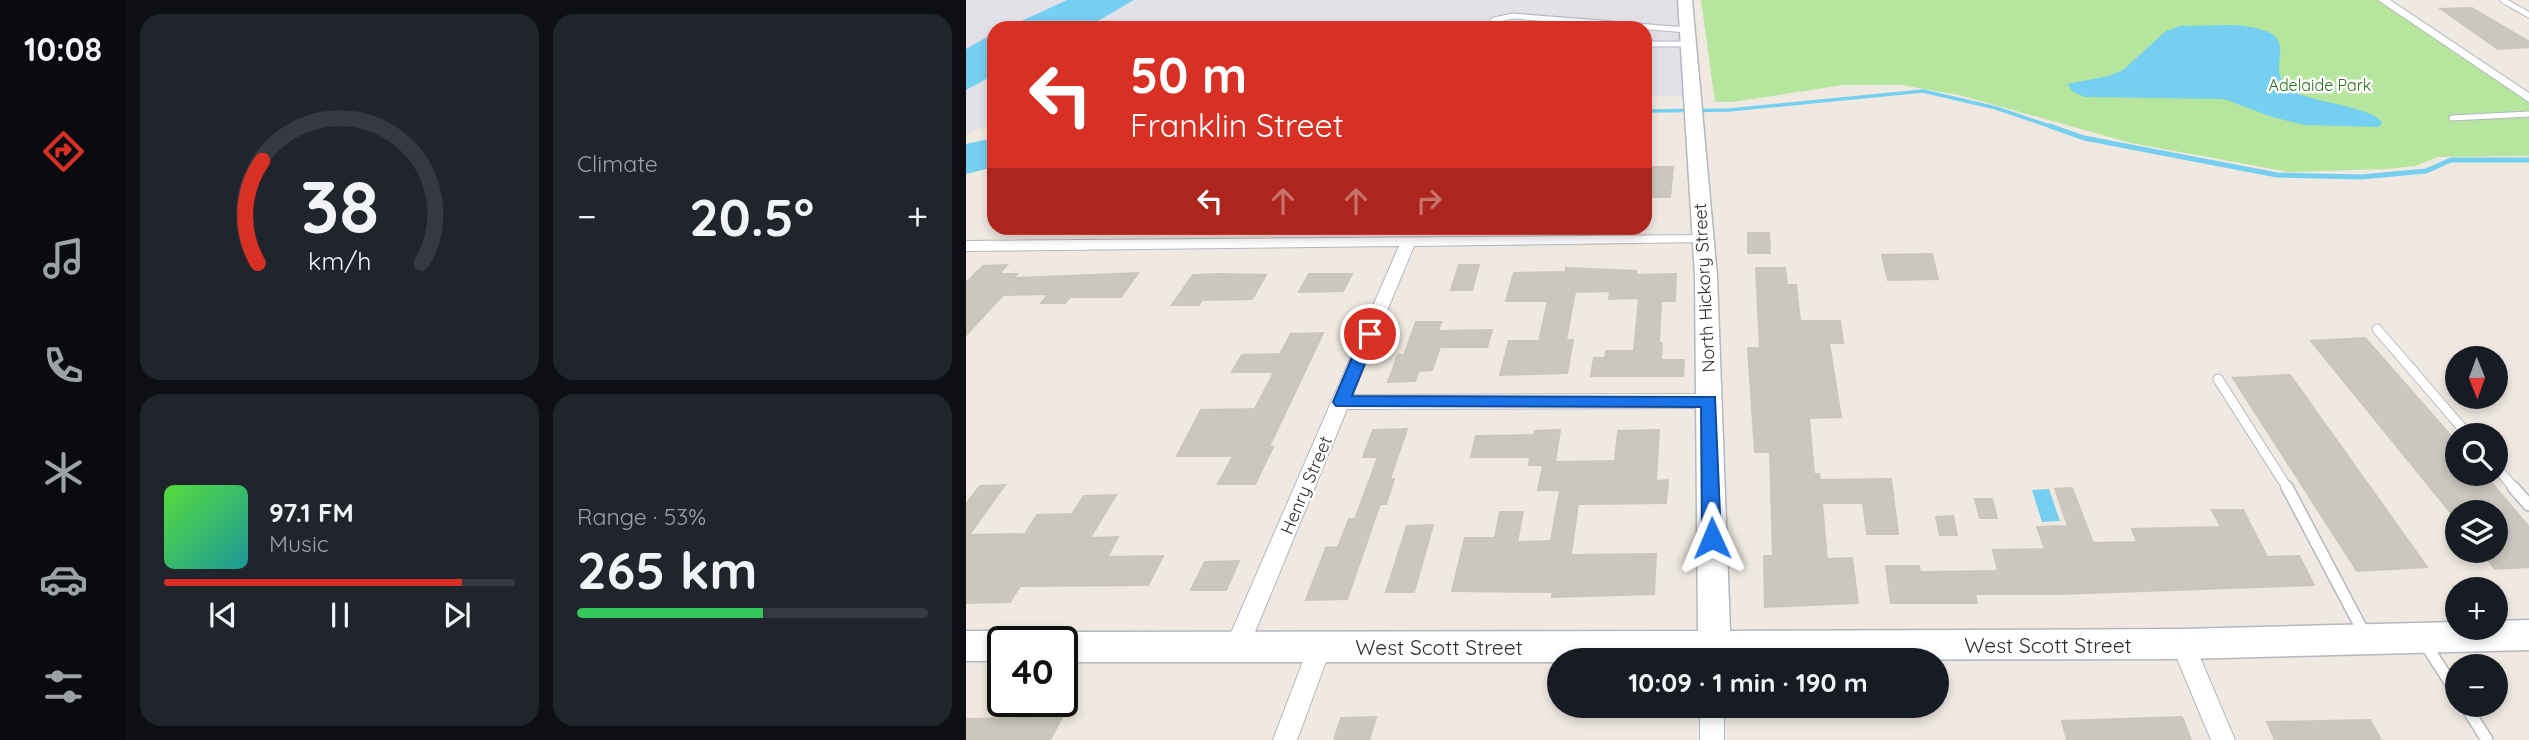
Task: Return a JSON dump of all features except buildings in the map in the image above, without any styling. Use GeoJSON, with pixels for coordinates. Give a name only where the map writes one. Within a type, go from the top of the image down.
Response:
{"type":"FeatureCollection","features":[{"type":"Feature","properties":{"kind":"main road","name":"North Hickory Street"},"geometry":{"type":"LineString","coordinates":[[1685,0],[1703,239],[1710,401],[1713,648]]}},
{"type":"Feature","properties":{"kind":"main road","name":"West Scott Street"},"geometry":{"type":"LineString","coordinates":[[1949,648],[2529,635]]}},
{"type":"Feature","properties":{"kind":"main road"},"geometry":{"type":"LineString","coordinates":[[966,646],[987,646]]}},
{"type":"Feature","properties":{"kind":"main road","name":"West Scott Street"},"geometry":{"type":"LineString","coordinates":[[1078,647],[1547,651]]}},
{"type":"Feature","properties":{"kind":"street"},"geometry":{"type":"LineString","coordinates":[[2383,0],[2529,98]]}},
{"type":"Feature","properties":{"kind":"street"},"geometry":{"type":"LineString","coordinates":[[966,247],[1703,239]]}},
{"type":"Feature","properties":{"kind":"street","name":"Henry Street"},"geometry":{"type":"LineString","coordinates":[[1236,649],[1408,242]]}},
{"type":"Feature","properties":{"kind":"street"},"geometry":{"type":"LineString","coordinates":[[1342,402],[1710,401]]}},
{"type":"Feature","properties":{"kind":"street"},"geometry":{"type":"LineString","coordinates":[[2183,644],[2223,740]]}},
{"type":"Feature","properties":{"kind":"street"},"geometry":{"type":"LineString","coordinates":[[1285,740],[1319,648]]}},
{"type":"Feature","properties":{"kind":"street"},"geometry":{"type":"LineString","coordinates":[[1712,718],[1712,740]]}},
{"type":"Feature","properties":{"kind":"lane"},"geometry":{"type":"LineString","coordinates":[[2503,0],[2529,15]]}},
{"type":"Feature","properties":{"kind":"lane"},"geometry":{"type":"LineString","coordinates":[[1493,21],[1513,16],[1555,21]]}},
{"type":"Feature","properties":{"kind":"lane"},"geometry":{"type":"LineString","coordinates":[[1652,33],[1688,37]]}},
{"type":"Feature","properties":{"kind":"lane"},"geometry":{"type":"LineString","coordinates":[[1652,43],[1688,37]]}},
{"type":"Feature","properties":{"kind":"lane"},"geometry":{"type":"LineString","coordinates":[[2452,118],[2529,114]]}},
{"type":"Feature","properties":{"kind":"lane"},"geometry":{"type":"LineString","coordinates":[[2376,330],[2458,423]]}},
{"type":"Feature","properties":{"kind":"lane"},"geometry":{"type":"LineString","coordinates":[[2218,379],[2296,501],[2328,568],[2368,639]]}},
{"type":"Feature","properties":{"kind":"lane"},"geometry":{"type":"LineString","coordinates":[[2508,481],[2529,505]]}},
{"type":"Feature","properties":{"kind":"lane"},"geometry":{"type":"LineString","coordinates":[[2421,637],[2445,674]]}},
{"type":"Feature","properties":{"kind":"lane"},"geometry":{"type":"LineString","coordinates":[[2473,717],[2487,740]]}},
{"type":"Feature","properties":{"kind":"shaded area"},"geometry":{"type":"Polygon","coordinates":[[[966,0],[1067,0],[1021,21],[987,21],[987,37],[966,49],[966,0]]]}},
{"type":"Feature","properties":{"kind":"shaded area"},"geometry":{"type":"Polygon","coordinates":[[[1134,0],[1685,0],[1692,97],[1652,96],[1652,21],[1098,21],[1134,0]]]}},
{"type":"Feature","properties":{"kind":"shaded area"},"geometry":{"type":"Polygon","coordinates":[[[987,79],[987,126],[966,134],[966,90],[987,79]]]}},
{"type":"Feature","properties":{"kind":"green space","name":"Adelaide Park"},"geometry":{"type":"Polygon","coordinates":[[[1701,0],[2383,0],[2529,98],[2529,156],[2437,157],[2416,166],[2289,172],[2131,143],[1959,95],[1901,85],[1843,85],[1732,102],[1715,102],[1701,0]]]}},
{"type":"Feature","properties":{"kind":"water"},"geometry":{"type":"Polygon","coordinates":[[[1067,0],[1134,0],[1098,21],[1021,21],[1067,0]]]}},
{"type":"Feature","properties":{"kind":"water"},"geometry":{"type":"Polygon","coordinates":[[[2232,25],[2258,29],[2273,35],[2279,43],[2280,74],[2284,84],[2297,93],[2369,113],[2382,123],[2379,127],[2305,125],[2272,117],[2224,99],[2085,97],[2073,92],[2067,84],[2109,76],[2123,70],[2166,31],[2180,26],[2232,25]]]}},
{"type":"Feature","properties":{"kind":"water"},"geometry":{"type":"Polygon","coordinates":[[[987,37],[987,79],[966,90],[966,49],[987,37]]]}},
{"type":"Feature","properties":{"kind":"water"},"geometry":{"type":"Polygon","coordinates":[[[987,140],[987,169],[966,174],[966,144],[987,140]]]}},
{"type":"Feature","properties":{"kind":"water"},"geometry":{"type":"Polygon","coordinates":[[[2049,489],[2060,521],[2042,522],[2032,490],[2049,489]]]}},
{"type":"Feature","properties":{"kind":"waterway"},"geometry":{"type":"LineString","coordinates":[[1652,111],[1729,110],[1923,91],[1996,108],[2055,128]]}},
{"type":"Feature","properties":{"kind":"waterway"},"geometry":{"type":"LineString","coordinates":[[2050,126],[2084,138],[2277,175],[2361,177],[2426,171],[2451,160],[2529,160]]}},
{"type":"Feature","properties":{"kind":"route"},"geometry":{"type":"LineString","coordinates":[[1370,334],[1342,402],[1710,401],[1712,538]]}}]}
